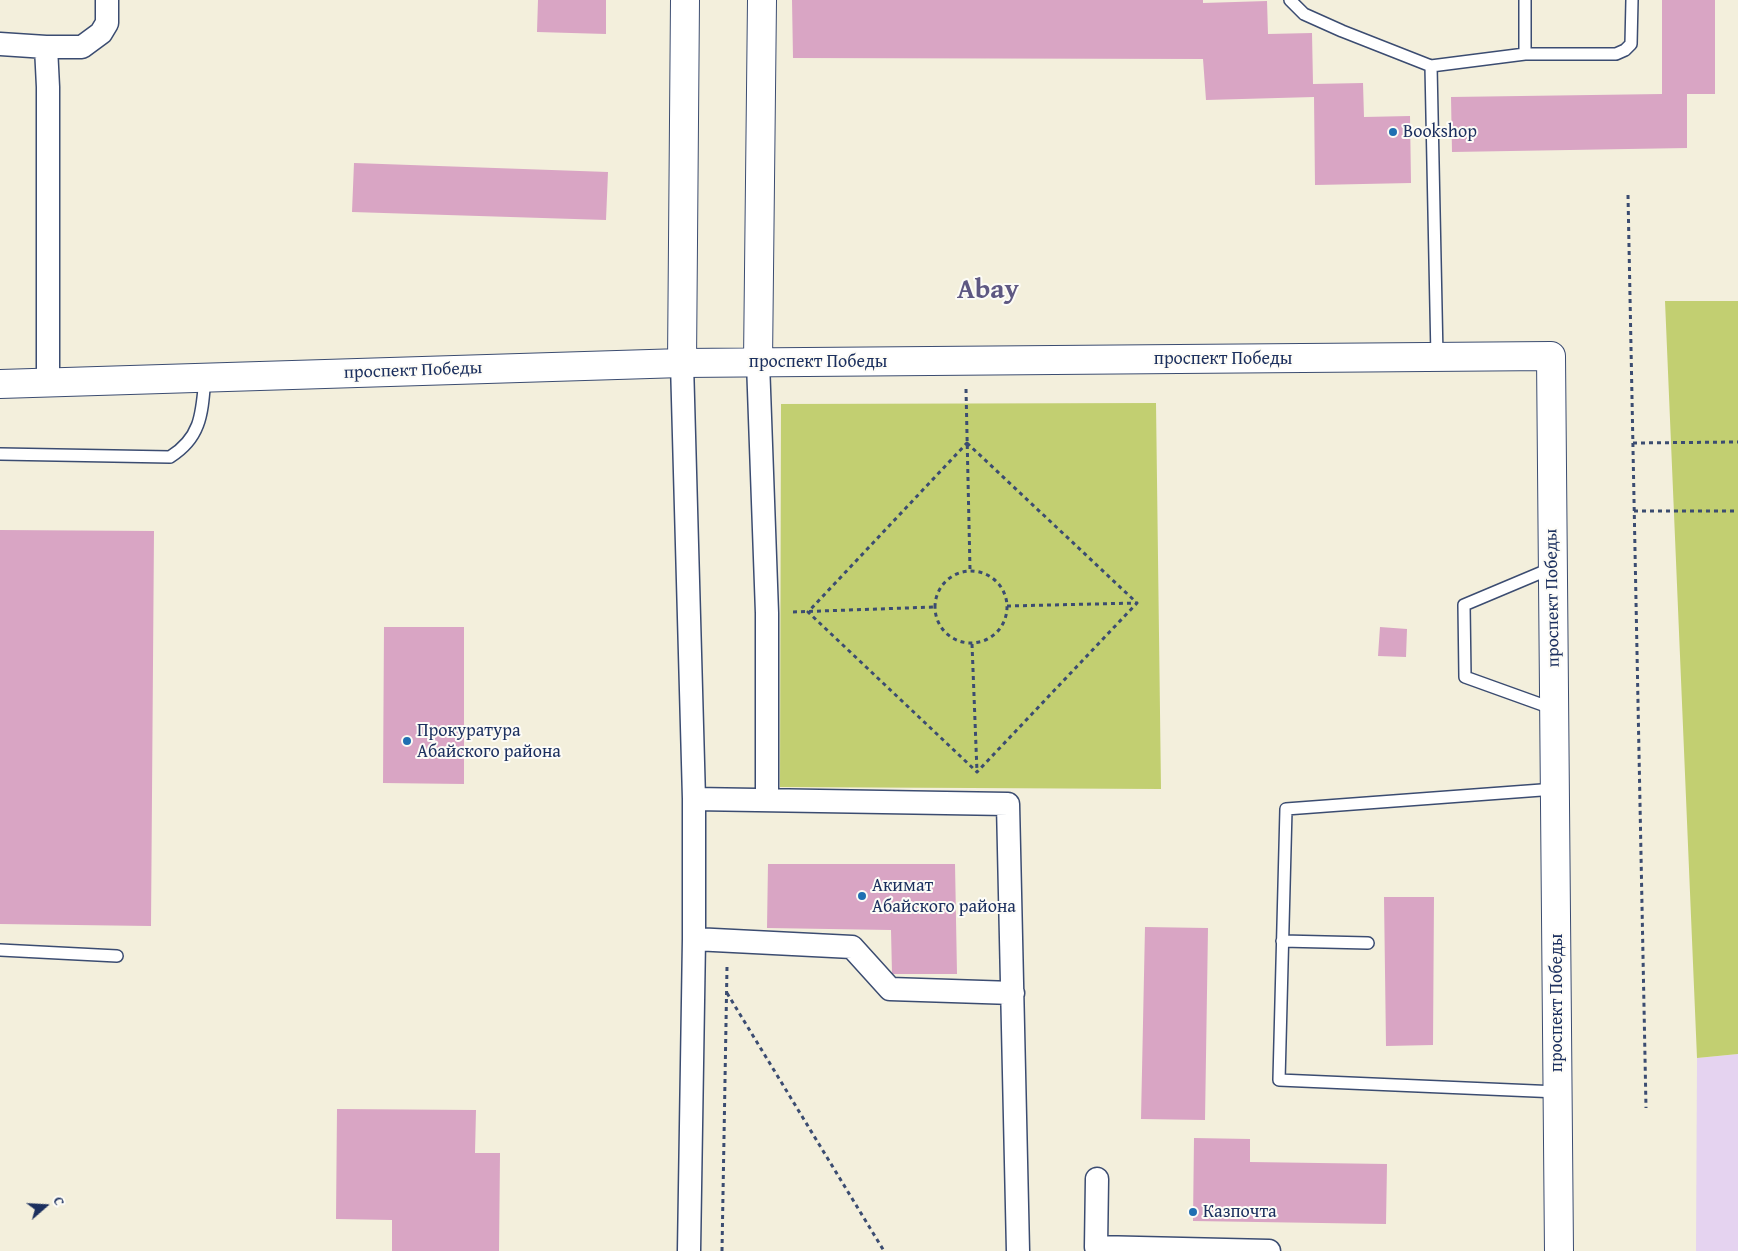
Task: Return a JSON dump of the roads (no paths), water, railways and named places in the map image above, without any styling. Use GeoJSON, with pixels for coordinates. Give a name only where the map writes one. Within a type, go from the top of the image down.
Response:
{"type":"FeatureCollection","features":[{"type":"Feature","properties":{"kind":"street"},"geometry":{"type":"LineString","coordinates":[[0,44],[66,48],[82,47],[101,33],[107,23],[107,0]]}},
{"type":"Feature","properties":{"kind":"street"},"geometry":{"type":"LineString","coordinates":[[685,0],[682,363],[694,798],[694,940],[689,1251]]}},
{"type":"Feature","properties":{"kind":"street"},"geometry":{"type":"LineString","coordinates":[[762,0],[758,362],[767,613],[767,799]]}},
{"type":"Feature","properties":{"kind":"street"},"geometry":{"type":"LineString","coordinates":[[46,47],[48,87],[48,382]]}},
{"type":"Feature","properties":{"kind":"street","name":"проспект Победы"},"geometry":{"type":"LineString","coordinates":[[0,384],[682,363],[1551,356],[1560,1251]]}},
{"type":"Feature","properties":{"kind":"street"},"geometry":{"type":"LineString","coordinates":[[694,798],[1008,804],[1018,1251]]}},
{"type":"Feature","properties":{"kind":"street"},"geometry":{"type":"LineString","coordinates":[[694,940],[852,947],[890,990],[1012,993]]}},
{"type":"Feature","properties":{"kind":"street"},"geometry":{"type":"LineString","coordinates":[[1097,1180],[1096,1249],[1269,1251]]}},
{"type":"Feature","properties":{"kind":"lane"},"geometry":{"type":"LineString","coordinates":[[1290,0],[1304,14],[1431,66],[1525,54],[1616,54],[1625,50],[1631,44],[1632,0]]}},
{"type":"Feature","properties":{"kind":"lane"},"geometry":{"type":"LineString","coordinates":[[1525,0],[1525,54]]}},
{"type":"Feature","properties":{"kind":"lane"},"geometry":{"type":"LineString","coordinates":[[1431,66],[1436,357]]}},
{"type":"Feature","properties":{"kind":"lane"},"geometry":{"type":"LineString","coordinates":[[0,454],[170,457],[183,449],[197,428],[202,410],[205,377]]}},
{"type":"Feature","properties":{"kind":"lane"},"geometry":{"type":"LineString","coordinates":[[1553,568],[1464,605],[1464,623],[1465,677],[1554,709]]}},
{"type":"Feature","properties":{"kind":"lane"},"geometry":{"type":"LineString","coordinates":[[1555,789],[1286,809],[1279,1080],[1558,1092]]}},
{"type":"Feature","properties":{"kind":"lane"},"geometry":{"type":"LineString","coordinates":[[1282,941],[1368,943]]}},
{"type":"Feature","properties":{"kind":"lane"},"geometry":{"type":"LineString","coordinates":[[0,950],[117,956]]}},
{"type":"Feature","properties":{"kind":"place","name":"Bookshop"},"geometry":{"type":"Point","coordinates":[1393,132]}},
{"type":"Feature","properties":{"kind":"place","name":"Прокуратура Абайского района"},"geometry":{"type":"Point","coordinates":[407,741]}},
{"type":"Feature","properties":{"kind":"place","name":"Акимат Абайского района"},"geometry":{"type":"Point","coordinates":[862,896]}},
{"type":"Feature","properties":{"kind":"place","name":"Казпочта"},"geometry":{"type":"Point","coordinates":[1193,1212]}},
{"type":"Feature","properties":{"kind":"district","name":"Abay"},"geometry":{"type":"Point","coordinates":[988,291]}}]}
